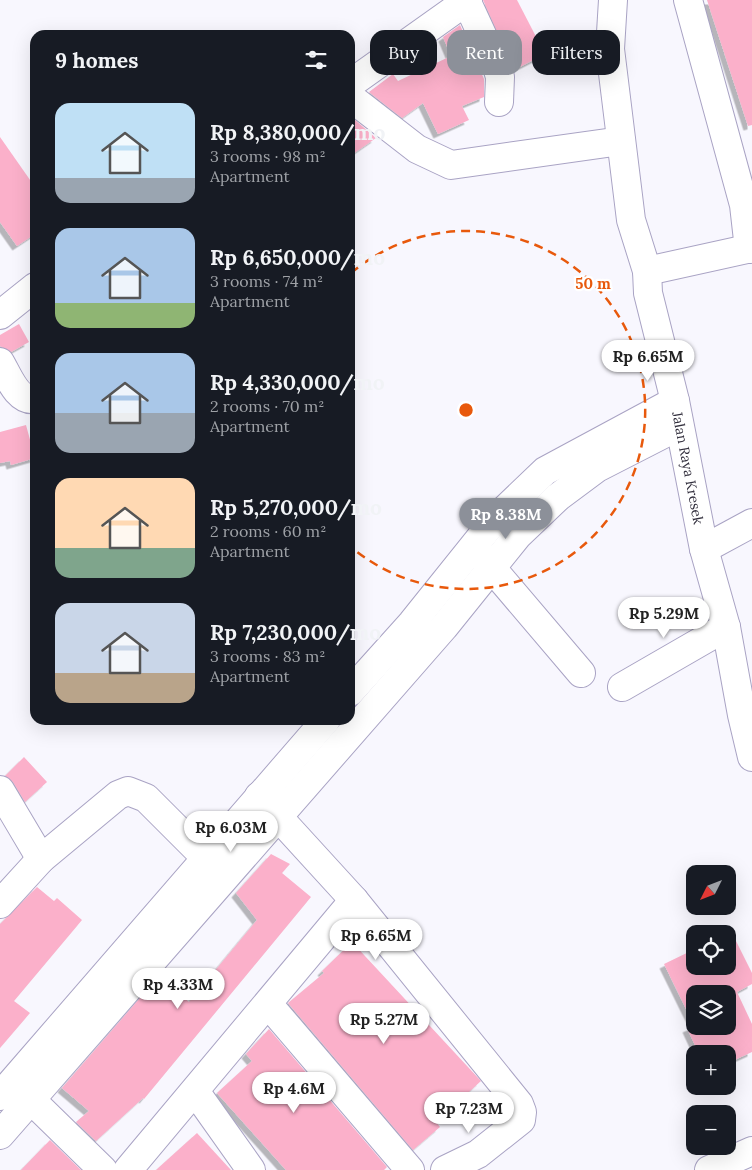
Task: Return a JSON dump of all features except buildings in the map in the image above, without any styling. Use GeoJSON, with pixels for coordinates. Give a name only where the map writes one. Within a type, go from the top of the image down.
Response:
{"type":"FeatureCollection","features":[{"type":"Feature","properties":{"kind":"street"},"geometry":{"type":"LineString","coordinates":[[355,80],[467,0],[497,67],[500,77],[499,102]]}},
{"type":"Feature","properties":{"kind":"street","name":"Jalan Raya Kresek"},"geometry":{"type":"LineString","coordinates":[[613,0],[610,49],[631,220],[647,270],[648,293],[677,413],[704,550],[726,626],[747,711],[752,757]]}},
{"type":"Feature","properties":{"kind":"street"},"geometry":{"type":"LineString","coordinates":[[647,270],[750,248],[744,204],[688,0]]}},
{"type":"Feature","properties":{"kind":"street"},"geometry":{"type":"LineString","coordinates":[[355,101],[417,149],[451,165],[621,142]]}},
{"type":"Feature","properties":{"kind":"street"},"geometry":{"type":"LineString","coordinates":[[0,315],[30,291]]}},
{"type":"Feature","properties":{"kind":"street"},"geometry":{"type":"LineString","coordinates":[[0,362],[21,396],[30,400]]}},
{"type":"Feature","properties":{"kind":"street"},"geometry":{"type":"LineString","coordinates":[[355,686],[412,623],[497,516],[545,471],[677,413]]}},
{"type":"Feature","properties":{"kind":"street"},"geometry":{"type":"LineString","coordinates":[[0,1135],[14,1092],[216,868],[278,817],[444,626],[518,535],[558,497],[677,413]]}},
{"type":"Feature","properties":{"kind":"street"},"geometry":{"type":"LineString","coordinates":[[704,550],[752,522]]}},
{"type":"Feature","properties":{"kind":"street"},"geometry":{"type":"LineString","coordinates":[[473,546],[581,672]]}},
{"type":"Feature","properties":{"kind":"street"},"geometry":{"type":"LineString","coordinates":[[622,687],[726,626]]}},
{"type":"Feature","properties":{"kind":"street"},"geometry":{"type":"LineString","coordinates":[[216,868],[259,796],[322,725]]}},
{"type":"Feature","properties":{"kind":"street"},"geometry":{"type":"LineString","coordinates":[[0,790],[41,859]]}},
{"type":"Feature","properties":{"kind":"street"},"geometry":{"type":"LineString","coordinates":[[0,904],[41,859],[118,796],[128,791],[146,798],[216,868]]}},
{"type":"Feature","properties":{"kind":"street"},"geometry":{"type":"LineString","coordinates":[[259,796],[354,900],[519,1104],[522,1112],[521,1120],[478,1154],[445,1170]]}},
{"type":"Feature","properties":{"kind":"street"},"geometry":{"type":"LineString","coordinates":[[128,1170],[269,1005],[354,900]]}},
{"type":"Feature","properties":{"kind":"street"},"geometry":{"type":"LineString","coordinates":[[269,1005],[410,1170]]}},
{"type":"Feature","properties":{"kind":"street"},"geometry":{"type":"LineString","coordinates":[[195,1091],[251,1170]]}},
{"type":"Feature","properties":{"kind":"street"},"geometry":{"type":"LineString","coordinates":[[14,1092],[103,1170]]}},
{"type":"Feature","properties":{"kind":"street"},"geometry":{"type":"LineString","coordinates":[[709,1170],[752,1150]]}}]}
